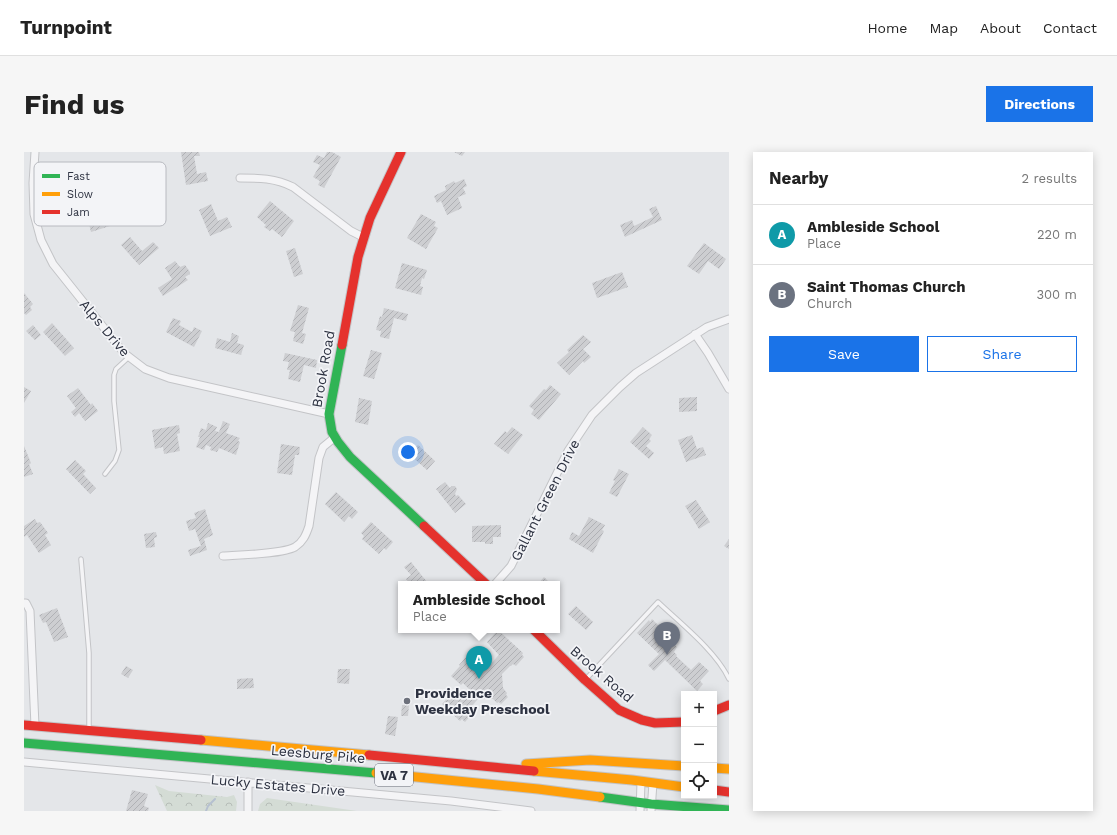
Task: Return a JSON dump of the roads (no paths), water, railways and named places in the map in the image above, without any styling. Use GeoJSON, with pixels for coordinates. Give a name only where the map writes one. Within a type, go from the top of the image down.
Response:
{"type":"FeatureCollection","features":[{"type":"Feature","properties":{"kind":"main road","name":"Brook Road"},"geometry":{"type":"LineString","coordinates":[[401,152],[370,218],[363,237],[356,267],[329,414],[331,429],[334,438],[350,457],[483,581]]}},
{"type":"Feature","properties":{"kind":"main road","name":"Brook Road"},"geometry":{"type":"LineString","coordinates":[[537,633],[609,702],[630,716],[655,723],[681,722]]}},
{"type":"Feature","properties":{"kind":"main road"},"geometry":{"type":"LineString","coordinates":[[717,710],[729,705]]}},
{"type":"Feature","properties":{"kind":"main road","name":"Leesburg Pike"},"geometry":{"type":"LineString","coordinates":[[24,725],[476,765],[681,787]]}},
{"type":"Feature","properties":{"kind":"main road"},"geometry":{"type":"LineString","coordinates":[[24,738],[30,733],[136,743],[147,741],[158,736]]}},
{"type":"Feature","properties":{"kind":"main road","name":"Leesburg Pike"},"geometry":{"type":"LineString","coordinates":[[24,743],[291,765],[538,789],[640,807],[729,810]]}},
{"type":"Feature","properties":{"kind":"main road"},"geometry":{"type":"LineString","coordinates":[[476,765],[590,760],[681,766]]}},
{"type":"Feature","properties":{"kind":"main road"},"geometry":{"type":"LineString","coordinates":[[717,768],[729,769]]}},
{"type":"Feature","properties":{"kind":"main road"},"geometry":{"type":"LineString","coordinates":[[653,783],[668,775],[681,774]]}},
{"type":"Feature","properties":{"kind":"main road"},"geometry":{"type":"LineString","coordinates":[[717,777],[729,778]]}},
{"type":"Feature","properties":{"kind":"main road"},"geometry":{"type":"LineString","coordinates":[[717,790],[729,792]]}},
{"type":"Feature","properties":{"kind":"street","name":"Alps Drive"},"geometry":{"type":"LineString","coordinates":[[34,162],[35,152]]}},
{"type":"Feature","properties":{"kind":"street","name":"Alps Drive"},"geometry":{"type":"LineString","coordinates":[[34,168],[34,214]]}},
{"type":"Feature","properties":{"kind":"street"},"geometry":{"type":"LineString","coordinates":[[240,178],[263,178],[284,182],[293,187],[351,231],[363,237]]}},
{"type":"Feature","properties":{"kind":"street","name":"Alps Drive"},"geometry":{"type":"LineString","coordinates":[[37,226],[45,251],[59,271],[118,346],[129,357],[145,369],[169,378],[329,414]]}},
{"type":"Feature","properties":{"kind":"street","name":"Gallant Green Drive"},"geometry":{"type":"LineString","coordinates":[[498,581],[511,566],[568,451],[592,415],[615,391],[636,373],[707,327],[729,319]]}},
{"type":"Feature","properties":{"kind":"street"},"geometry":{"type":"LineString","coordinates":[[695,334],[729,389]]}},
{"type":"Feature","properties":{"kind":"street"},"geometry":{"type":"LineString","coordinates":[[223,556],[283,551],[296,546],[302,541],[307,534],[309,526],[319,458],[324,447],[334,438]]}},
{"type":"Feature","properties":{"kind":"street"},"geometry":{"type":"LineString","coordinates":[[24,603],[26,603],[30,611],[35,726]]}},
{"type":"Feature","properties":{"kind":"street","name":"Lucky Estates Drive"},"geometry":{"type":"LineString","coordinates":[[24,762],[451,801],[531,811]]}},
{"type":"Feature","properties":{"kind":"street"},"geometry":{"type":"LineString","coordinates":[[248,782],[248,811]]}},
{"type":"Feature","properties":{"kind":"street"},"geometry":{"type":"LineString","coordinates":[[640,807],[641,782]]}},
{"type":"Feature","properties":{"kind":"street"},"geometry":{"type":"LineString","coordinates":[[651,808],[653,783]]}},
{"type":"Feature","properties":{"kind":"lane"},"geometry":{"type":"LineString","coordinates":[[105,474],[115,461],[119,450],[114,401],[114,375],[116,369],[129,357]]}},
{"type":"Feature","properties":{"kind":"lane"},"geometry":{"type":"LineString","coordinates":[[80,559],[89,653],[89,731]]}},
{"type":"Feature","properties":{"kind":"lane"},"geometry":{"type":"LineString","coordinates":[[585,680],[658,602],[712,654],[726,672],[729,679]]}},
{"type":"Feature","properties":{"kind":"waterway"},"geometry":{"type":"LineString","coordinates":[[206,811],[208,806],[215,799]]}},
{"type":"Feature","properties":{"kind":"place","name":"Saint Thomas Church"},"geometry":{"type":"Point","coordinates":[667,655]}},
{"type":"Feature","properties":{"kind":"place","name":"Ambleside School"},"geometry":{"type":"Point","coordinates":[479,679]}},
{"type":"Feature","properties":{"kind":"place","name":"Providence Weekday Preschool"},"geometry":{"type":"Point","coordinates":[407,701]}}]}
